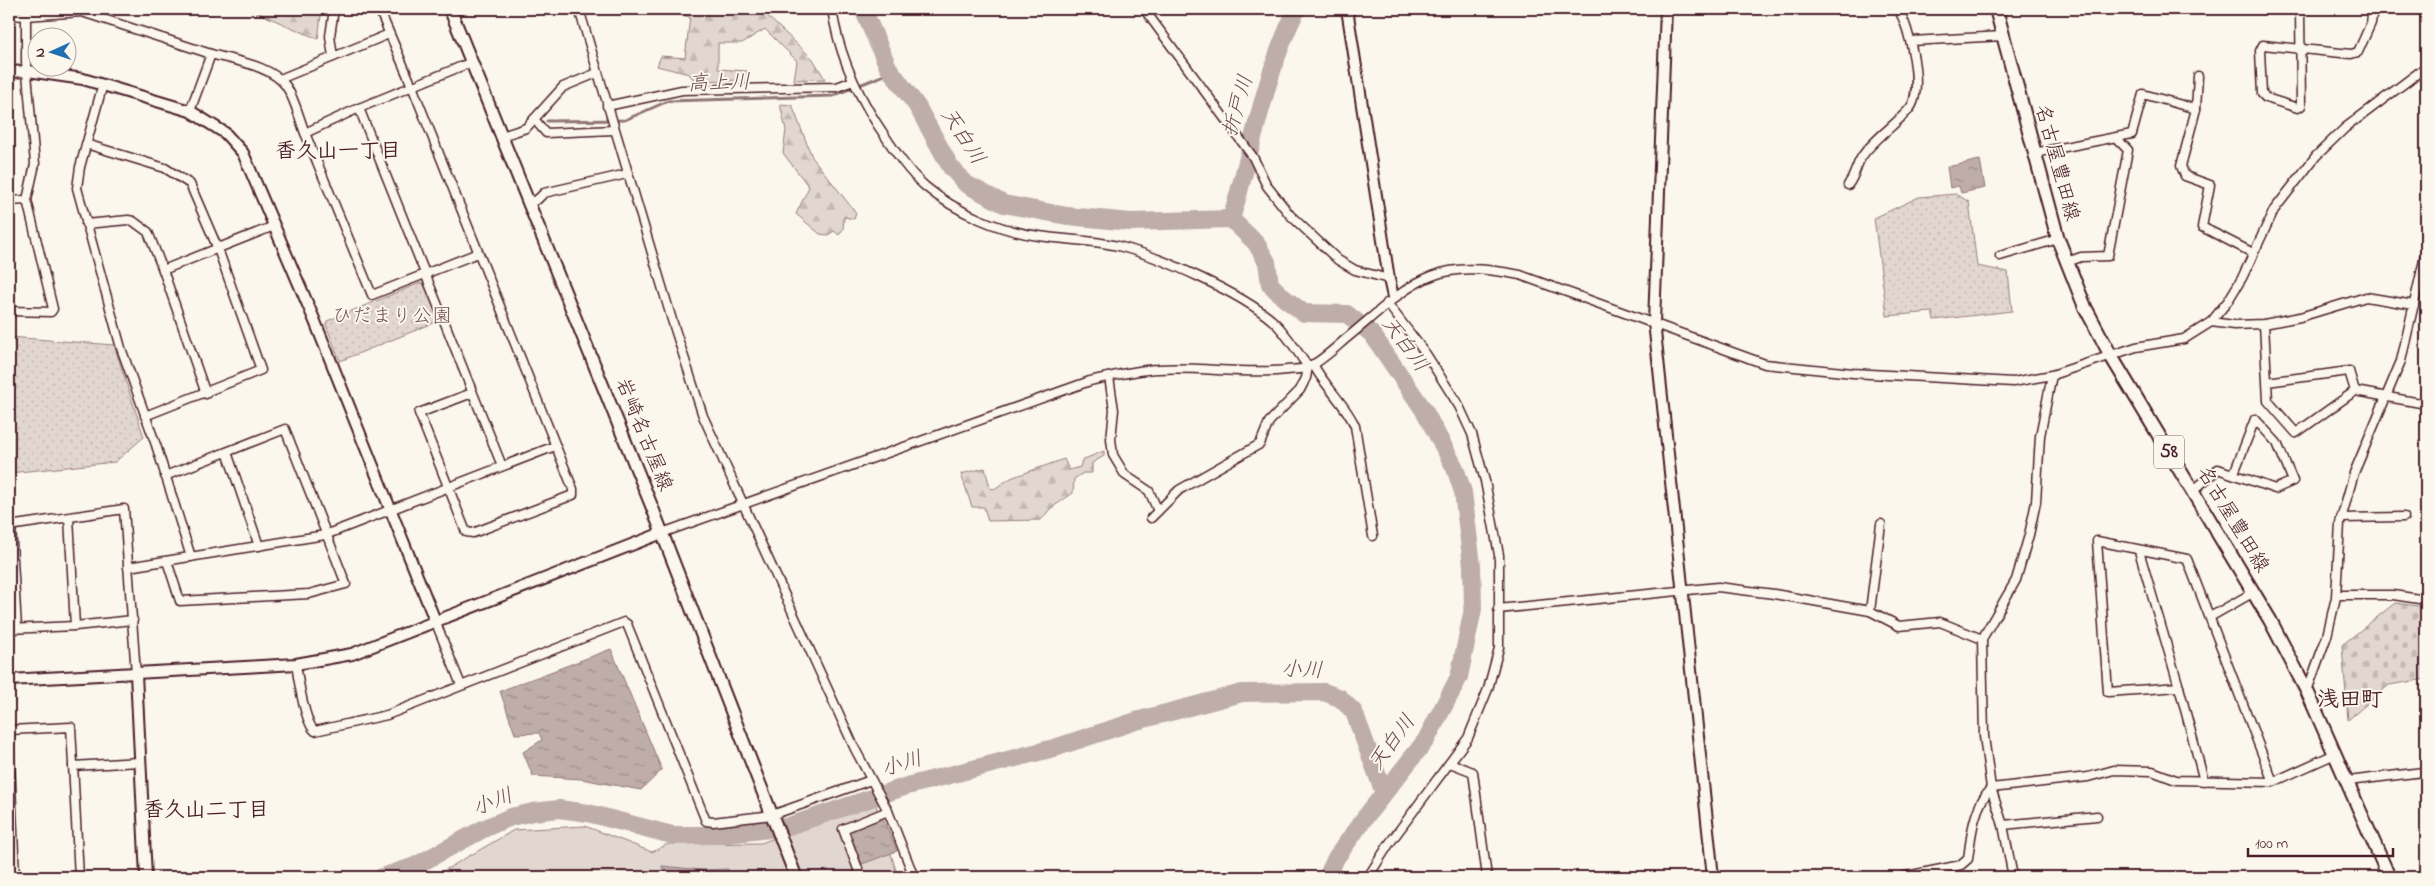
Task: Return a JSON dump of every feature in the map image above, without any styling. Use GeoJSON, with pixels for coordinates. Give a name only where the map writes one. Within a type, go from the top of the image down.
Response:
{"type":"FeatureCollection","features":[{"type":"Feature","properties":{"kind":"main road","name":"岩崎名古屋線"},"geometry":{"type":"LineString","coordinates":[[450,9],[662,534],[796,877]]}},
{"type":"Feature","properties":{"kind":"main road","name":"名古屋豊田線"},"geometry":{"type":"LineString","coordinates":[[1996,9],[2058,239],[2085,307],[2111,356],[2254,592],[2307,691],[2389,877]]}},
{"type":"Feature","properties":{"kind":"street"},"geometry":{"type":"LineString","coordinates":[[333,57],[330,36],[334,9]]}},
{"type":"Feature","properties":{"kind":"street"},"geometry":{"type":"LineString","coordinates":[[379,9],[412,86],[573,489],[573,494],[567,498],[470,534],[466,532],[419,413],[472,393]]}},
{"type":"Feature","properties":{"kind":"street"},"geometry":{"type":"LineString","coordinates":[[578,9],[627,174],[703,416],[741,504],[888,811],[914,877]]}},
{"type":"Feature","properties":{"kind":"street"},"geometry":{"type":"LineString","coordinates":[[832,9],[838,44],[853,82],[888,140],[910,170],[925,186],[943,199],[974,216],[1014,230],[1038,236],[1117,246],[1136,251],[1197,278],[1263,313],[1276,324],[1350,415],[1355,426],[1373,536]]}},
{"type":"Feature","properties":{"kind":"street"},"geometry":{"type":"LineString","coordinates":[[1144,9],[1252,157],[1267,186],[1290,215],[1338,260],[1355,270],[1389,279]]}},
{"type":"Feature","properties":{"kind":"street"},"geometry":{"type":"LineString","coordinates":[[1346,9],[1389,279],[1390,300],[1459,406],[1472,434],[1496,528],[1499,555],[1498,648],[1488,689],[1468,738],[1389,844],[1368,877]]}},
{"type":"Feature","properties":{"kind":"street"},"geometry":{"type":"LineString","coordinates":[[1666,9],[1654,322],[1681,592],[1713,877]]}},
{"type":"Feature","properties":{"kind":"street"},"geometry":{"type":"LineString","coordinates":[[1848,184],[1856,174],[1862,157],[1911,107],[1914,94],[1911,40],[1908,26],[1898,9]]}},
{"type":"Feature","properties":{"kind":"street"},"geometry":{"type":"LineString","coordinates":[[2300,9],[2300,50],[2301,106],[2298,108],[2266,98],[2262,94],[2260,51],[2263,45],[2300,50],[2351,54],[2358,52],[2371,23],[2373,9]]}},
{"type":"Feature","properties":{"kind":"street"},"geometry":{"type":"LineString","coordinates":[[9,15],[82,12],[267,71],[280,79],[287,88],[372,295],[478,253]]}},
{"type":"Feature","properties":{"kind":"street"},"geometry":{"type":"LineString","coordinates":[[9,72],[28,72],[26,13]]}},
{"type":"Feature","properties":{"kind":"street"},"geometry":{"type":"LineString","coordinates":[[280,79],[389,34]]}},
{"type":"Feature","properties":{"kind":"street"},"geometry":{"type":"LineString","coordinates":[[1911,40],[2003,36]]}},
{"type":"Feature","properties":{"kind":"street"},"geometry":{"type":"LineString","coordinates":[[190,111],[211,54]]}},
{"type":"Feature","properties":{"kind":"street"},"geometry":{"type":"LineString","coordinates":[[305,133],[359,108],[472,62]]}},
{"type":"Feature","properties":{"kind":"street"},"geometry":{"type":"LineString","coordinates":[[9,680],[296,664],[352,654],[741,504],[985,416],[1090,381],[1158,369],[1229,372],[1277,371],[1311,366],[1377,313],[1390,300],[1436,273],[1474,268],[1520,275],[1654,322],[1765,364],[1853,373],[2013,382],[2052,375],[2136,347],[2184,339],[2211,322],[2228,301],[2242,278],[2274,210],[2316,156],[2345,128],[2426,67]]}},
{"type":"Feature","properties":{"kind":"street"},"geometry":{"type":"LineString","coordinates":[[502,136],[526,128],[562,87],[597,73]]}},
{"type":"Feature","properties":{"kind":"street"},"geometry":{"type":"LineString","coordinates":[[2198,76],[2196,109],[2181,166],[2185,176],[2210,185],[2202,227],[2253,253]]}},
{"type":"Feature","properties":{"kind":"street"},"geometry":{"type":"LineString","coordinates":[[9,311],[51,312],[53,309],[27,200],[34,164],[28,78]]}},
{"type":"Feature","properties":{"kind":"street"},"geometry":{"type":"LineString","coordinates":[[76,78],[103,84],[190,111],[226,133],[243,153],[391,510],[461,685]]}},
{"type":"Feature","properties":{"kind":"street"},"geometry":{"type":"LineString","coordinates":[[607,106],[682,90],[836,86],[853,82]]}},
{"type":"Feature","properties":{"kind":"street"},"geometry":{"type":"LineString","coordinates":[[103,84],[77,181],[86,224],[121,348],[191,556]]}},
{"type":"Feature","properties":{"kind":"street"},"geometry":{"type":"LineString","coordinates":[[2034,153],[2132,134],[2143,94],[2196,109]]}},
{"type":"Feature","properties":{"kind":"street"},"geometry":{"type":"LineString","coordinates":[[359,108],[502,466]]}},
{"type":"Feature","properties":{"kind":"street"},"geometry":{"type":"LineString","coordinates":[[534,119],[546,133],[612,123]]}},
{"type":"Feature","properties":{"kind":"street"},"geometry":{"type":"LineString","coordinates":[[2067,262],[2081,257],[2108,256],[2128,150],[2116,138]]}},
{"type":"Feature","properties":{"kind":"street"},"geometry":{"type":"LineString","coordinates":[[86,144],[165,168],[190,184],[218,249],[261,370],[206,394],[145,416]]}},
{"type":"Feature","properties":{"kind":"street"},"geometry":{"type":"LineString","coordinates":[[529,203],[538,199],[544,193],[627,174]]}},
{"type":"Feature","properties":{"kind":"street"},"geometry":{"type":"LineString","coordinates":[[9,201],[27,200]]}},
{"type":"Feature","properties":{"kind":"street"},"geometry":{"type":"LineString","coordinates":[[86,224],[116,220],[133,221],[148,232],[206,394]]}},
{"type":"Feature","properties":{"kind":"street"},"geometry":{"type":"LineString","coordinates":[[163,270],[274,226]]}},
{"type":"Feature","properties":{"kind":"street"},"geometry":{"type":"LineString","coordinates":[[2000,256],[2058,239]]}},
{"type":"Feature","properties":{"kind":"street"},"geometry":{"type":"LineString","coordinates":[[2307,691],[2327,636],[2337,595],[2341,518],[2354,472],[2387,398],[2401,361],[2424,271],[2426,251]]}},
{"type":"Feature","properties":{"kind":"street"},"geometry":{"type":"LineString","coordinates":[[2211,322],[2234,325],[2264,324],[2300,317],[2366,297],[2414,305]]}},
{"type":"Feature","properties":{"kind":"street"},"geometry":{"type":"LineString","coordinates":[[2264,324],[2268,401],[2296,433],[2355,392],[2426,404]]}},
{"type":"Feature","properties":{"kind":"street"},"geometry":{"type":"LineString","coordinates":[[1151,518],[1179,490],[1205,478],[1260,444],[1269,422],[1300,390],[1311,366]]}},
{"type":"Feature","properties":{"kind":"street"},"geometry":{"type":"LineString","coordinates":[[2267,382],[2349,371],[2355,392]]}},
{"type":"Feature","properties":{"kind":"street"},"geometry":{"type":"LineString","coordinates":[[2013,877],[2003,825],[1991,788],[1984,718],[1982,639],[2016,580],[2029,534],[2036,502],[2036,471],[2040,436],[2052,375]]}},
{"type":"Feature","properties":{"kind":"street"},"geometry":{"type":"LineString","coordinates":[[1109,377],[1114,410],[1111,439],[1113,455],[1125,475],[1149,491],[1158,511]]}},
{"type":"Feature","properties":{"kind":"street"},"geometry":{"type":"LineString","coordinates":[[2193,491],[2218,470],[2275,489],[2293,481],[2277,443],[2255,419],[2234,474]]}},
{"type":"Feature","properties":{"kind":"street"},"geometry":{"type":"LineString","coordinates":[[165,476],[285,429],[325,536],[346,584],[309,594],[180,602],[167,561]]}},
{"type":"Feature","properties":{"kind":"street"},"geometry":{"type":"LineString","coordinates":[[128,567],[325,536],[555,446]]}},
{"type":"Feature","properties":{"kind":"street"},"geometry":{"type":"LineString","coordinates":[[227,452],[259,546]]}},
{"type":"Feature","properties":{"kind":"street"},"geometry":{"type":"LineString","coordinates":[[133,620],[75,626],[13,628],[10,526],[124,510],[133,620],[146,877]]}},
{"type":"Feature","properties":{"kind":"street"},"geometry":{"type":"LineString","coordinates":[[2341,518],[2404,517]]}},
{"type":"Feature","properties":{"kind":"street"},"geometry":{"type":"LineString","coordinates":[[68,518],[75,626]]}},
{"type":"Feature","properties":{"kind":"street"},"geometry":{"type":"LineString","coordinates":[[1870,611],[1881,524]]}},
{"type":"Feature","properties":{"kind":"street"},"geometry":{"type":"LineString","coordinates":[[2178,687],[2108,692],[2097,541],[2186,559],[2273,782]]}},
{"type":"Feature","properties":{"kind":"street"},"geometry":{"type":"LineString","coordinates":[[2139,551],[2204,781]]}},
{"type":"Feature","properties":{"kind":"street"},"geometry":{"type":"LineString","coordinates":[[1498,609],[1681,592],[1718,586],[1870,611],[1899,626],[1940,622],[1982,639]]}},
{"type":"Feature","properties":{"kind":"street"},"geometry":{"type":"LineString","coordinates":[[2210,617],[2254,592]]}},
{"type":"Feature","properties":{"kind":"street"},"geometry":{"type":"LineString","coordinates":[[2337,595],[2393,595],[2426,600]]}},
{"type":"Feature","properties":{"kind":"street"},"geometry":{"type":"LineString","coordinates":[[296,664],[307,717],[311,729],[314,731],[377,718],[624,622],[627,624],[659,700],[706,821],[774,818],[873,783]]}},
{"type":"Feature","properties":{"kind":"street"},"geometry":{"type":"LineString","coordinates":[[9,730],[71,726],[79,877]]}},
{"type":"Feature","properties":{"kind":"street"},"geometry":{"type":"LineString","coordinates":[[9,738],[15,877]]}},
{"type":"Feature","properties":{"kind":"street"},"geometry":{"type":"LineString","coordinates":[[1902,877],[1961,865],[1968,859],[1971,836],[1982,798],[1991,788],[2088,777],[2114,770],[2152,771],[2176,780],[2273,782],[2335,754]]}},
{"type":"Feature","properties":{"kind":"street"},"geometry":{"type":"LineString","coordinates":[[73,766],[139,762]]}},
{"type":"Feature","properties":{"kind":"street"},"geometry":{"type":"LineString","coordinates":[[1450,763],[1473,772],[1487,877]]}},
{"type":"Feature","properties":{"kind":"street"},"geometry":{"type":"LineString","coordinates":[[2348,781],[2422,772],[2426,768]]}},
{"type":"Feature","properties":{"kind":"street"},"geometry":{"type":"LineString","coordinates":[[861,877],[843,829],[888,811]]}},
{"type":"Feature","properties":{"kind":"street"},"geometry":{"type":"LineString","coordinates":[[2003,825],[2097,816]]}},
{"type":"Feature","properties":{"kind":"green space"},"geometry":{"type":"Polygon","coordinates":[[[249,9],[322,9],[318,39],[249,9]]]}},
{"type":"Feature","properties":{"kind":"green space"},"geometry":{"type":"Polygon","coordinates":[[[674,9],[763,9],[765,14],[813,59],[825,79],[794,80],[797,61],[765,29],[742,43],[718,43],[718,69],[747,71],[747,80],[695,81],[689,74],[657,66],[661,56],[685,58],[690,17],[674,13],[674,9]]]}},
{"type":"Feature","properties":{"kind":"green space"},"geometry":{"type":"Polygon","coordinates":[[[780,104],[792,105],[812,157],[856,213],[854,219],[844,217],[843,229],[839,235],[834,231],[828,235],[820,234],[796,214],[809,187],[783,153],[786,130],[780,104]]]}},
{"type":"Feature","properties":{"kind":"green space"},"geometry":{"type":"Polygon","coordinates":[[[1956,194],[1969,202],[1977,266],[2008,272],[2012,311],[1934,320],[1932,312],[1887,316],[1874,218],[1919,197],[1956,194]]]}},
{"type":"Feature","properties":{"kind":"green space","name":"ひだまり公園"},"geometry":{"type":"Polygon","coordinates":[[[423,283],[441,320],[340,361],[326,325],[327,321],[423,283]]]}},
{"type":"Feature","properties":{"kind":"green space"},"geometry":{"type":"Polygon","coordinates":[[[9,337],[114,345],[144,437],[115,462],[9,473],[9,337]]]}},
{"type":"Feature","properties":{"kind":"green space"},"geometry":{"type":"Polygon","coordinates":[[[1104,451],[1104,456],[1092,463],[1092,473],[1083,473],[1074,479],[1073,493],[1050,509],[1041,520],[988,521],[984,507],[972,507],[961,474],[985,468],[990,488],[994,489],[1011,478],[1064,459],[1069,470],[1080,467],[1082,460],[1104,451]]]}},
{"type":"Feature","properties":{"kind":"green space"},"geometry":{"type":"Polygon","coordinates":[[[2395,603],[2426,607],[2426,679],[2389,685],[2348,720],[2342,645],[2395,603]]]}},
{"type":"Feature","properties":{"kind":"green space"},"geometry":{"type":"Polygon","coordinates":[[[875,802],[898,877],[433,877],[514,830],[585,826],[652,852],[668,844],[761,843],[875,802]]]}},
{"type":"Feature","properties":{"kind":"water"},"geometry":{"type":"Polygon","coordinates":[[[1980,160],[1985,188],[1961,193],[1959,186],[1950,188],[1947,167],[1980,160]]]}},
{"type":"Feature","properties":{"kind":"water"},"geometry":{"type":"Polygon","coordinates":[[[611,649],[662,770],[641,790],[581,779],[533,776],[523,752],[542,740],[539,733],[515,734],[500,691],[611,649]]]}},
{"type":"Feature","properties":{"kind":"water"},"geometry":{"type":"Polygon","coordinates":[[[883,818],[897,851],[862,864],[847,830],[883,818]]]}},
{"type":"Feature","properties":{"kind":"water"},"geometry":{"type":"Polygon","coordinates":[[[662,866],[702,870],[728,869],[730,877],[664,877],[662,866]]]}},
{"type":"Feature","properties":{"kind":"waterway","name":"天白川"},"geometry":{"type":"LineString","coordinates":[[863,9],[888,67],[917,106],[950,166],[966,184],[1004,204],[1067,216],[1131,222],[1231,219],[1256,243],[1267,262],[1270,284],[1284,298],[1304,313],[1347,314],[1372,334],[1425,412],[1455,468],[1463,492],[1472,565],[1473,609],[1459,677],[1426,740],[1363,820],[1336,858],[1327,877]]}},
{"type":"Feature","properties":{"kind":"waterway","name":"折戸川"},"geometry":{"type":"LineString","coordinates":[[1231,219],[1267,86],[1297,9]]}},
{"type":"Feature","properties":{"kind":"waterway","name":"高上川"},"geometry":{"type":"LineString","coordinates":[[547,121],[625,120],[668,101],[832,96],[892,72]]}},
{"type":"Feature","properties":{"kind":"waterway","name":"小川"},"geometry":{"type":"LineString","coordinates":[[382,877],[415,866],[485,828],[511,817],[533,812],[559,809],[588,813],[672,835],[721,835],[786,827],[907,786],[1054,748],[1136,721],[1242,693],[1324,692],[1340,698],[1354,712],[1384,793]]}},
{"type":"Feature","properties":{"kind":"district","name":"香久山一丁目"},"geometry":{"type":"Point","coordinates":[338,152]}},
{"type":"Feature","properties":{"kind":"district","name":"浅田町"},"geometry":{"type":"Point","coordinates":[2350,701]}},
{"type":"Feature","properties":{"kind":"district","name":"香久山二丁目"},"geometry":{"type":"Point","coordinates":[206,811]}}]}
